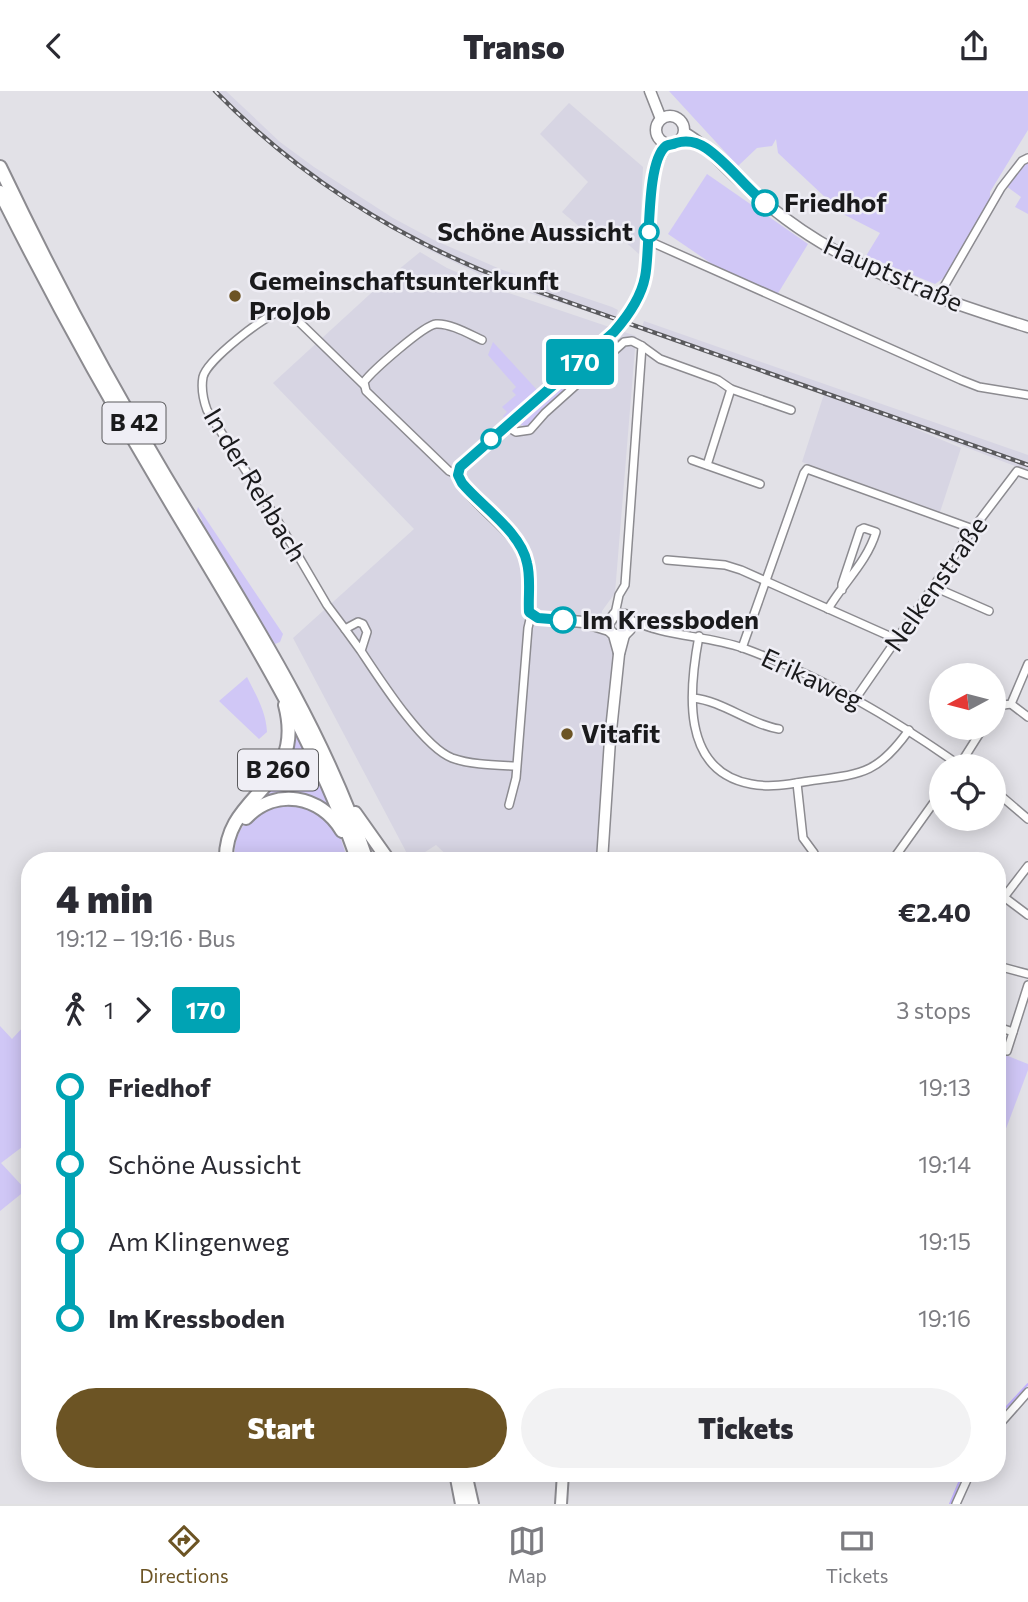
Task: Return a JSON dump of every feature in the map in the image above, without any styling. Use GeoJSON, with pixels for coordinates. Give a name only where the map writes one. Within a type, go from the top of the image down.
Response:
{"type":"FeatureCollection","features":[{"type":"Feature","properties":{"kind":"highway"},"geometry":{"type":"LineString","coordinates":[[0,167],[7,198]]}},
{"type":"Feature","properties":{"kind":"highway","name":"B 42"},"geometry":{"type":"LineString","coordinates":[[7,198],[272,664],[318,762],[353,852]]}},
{"type":"Feature","properties":{"kind":"highway","name":"B 42"},"geometry":{"type":"LineString","coordinates":[[272,664],[308,719],[336,779],[364,852]]}},
{"type":"Feature","properties":{"kind":"highway","name":"B 260"},"geometry":{"type":"LineString","coordinates":[[227,852],[233,825],[273,778],[286,750],[289,735],[287,712],[272,664]]}},
{"type":"Feature","properties":{"kind":"highway"},"geometry":{"type":"LineString","coordinates":[[336,779],[359,819],[383,852]]}},
{"type":"Feature","properties":{"kind":"highway","name":"B 260"},"geometry":{"type":"LineString","coordinates":[[233,852],[234,841],[246,818],[264,804],[291,798],[308,801],[328,813],[338,825],[352,852]]}},
{"type":"Feature","properties":{"kind":"highway"},"geometry":{"type":"LineString","coordinates":[[458,1482],[462,1504]]}},
{"type":"Feature","properties":{"kind":"highway"},"geometry":{"type":"LineString","coordinates":[[467,1482],[472,1504]]}},
{"type":"Feature","properties":{"kind":"main road"},"geometry":{"type":"LineString","coordinates":[[561,1504],[562,1482]]}},
{"type":"Feature","properties":{"kind":"street"},"geometry":{"type":"LineString","coordinates":[[653,91],[665,117]]}},
{"type":"Feature","properties":{"kind":"street"},"geometry":{"type":"LineString","coordinates":[[460,479],[464,462],[621,324],[637,299],[644,283],[649,241],[649,176],[658,138],[656,128],[665,117]]}},
{"type":"Feature","properties":{"kind":"street"},"geometry":{"type":"LineString","coordinates":[[650,207],[657,162],[678,139],[681,120],[665,117]]}},
{"type":"Feature","properties":{"kind":"street","name":"Hauptstraße"},"geometry":{"type":"LineString","coordinates":[[658,138],[678,139],[705,148],[763,201],[817,241],[877,273],[1028,327]]}},
{"type":"Feature","properties":{"kind":"street"},"geometry":{"type":"LineString","coordinates":[[938,297],[1002,188],[1022,161],[1028,158]]}},
{"type":"Feature","properties":{"kind":"street"},"geometry":{"type":"LineString","coordinates":[[649,241],[961,380],[979,387],[1028,395]]}},
{"type":"Feature","properties":{"kind":"street","name":"In der Rehbach"},"geometry":{"type":"LineString","coordinates":[[364,385],[292,315],[281,311],[271,314],[209,366],[204,376],[203,399],[210,416],[276,517],[327,605],[427,740],[440,752],[469,762],[516,766]]}},
{"type":"Feature","properties":{"kind":"street"},"geometry":{"type":"LineString","coordinates":[[482,340],[446,325],[433,324],[366,379],[364,385],[366,391],[460,479],[506,528],[528,563],[531,615],[514,791],[509,805]]}},
{"type":"Feature","properties":{"kind":"street"},"geometry":{"type":"LineString","coordinates":[[506,426],[516,432],[530,430],[545,413],[628,341],[642,346],[660,359],[791,410]]}},
{"type":"Feature","properties":{"kind":"street"},"geometry":{"type":"LineString","coordinates":[[603,852],[619,654],[619,595],[625,585],[642,346]]}},
{"type":"Feature","properties":{"kind":"street"},"geometry":{"type":"LineString","coordinates":[[707,465],[732,389]]}},
{"type":"Feature","properties":{"kind":"street"},"geometry":{"type":"LineString","coordinates":[[692,460],[760,484]]}},
{"type":"Feature","properties":{"kind":"street"},"geometry":{"type":"LineString","coordinates":[[742,648],[807,469],[973,529]]}},
{"type":"Feature","properties":{"kind":"street","name":"Nelkenstraße"},"geometry":{"type":"LineString","coordinates":[[856,698],[973,529],[1017,471],[1028,475]]}},
{"type":"Feature","properties":{"kind":"street"},"geometry":{"type":"LineString","coordinates":[[828,609],[842,590],[870,552],[876,532],[864,528],[859,532],[842,590]]}},
{"type":"Feature","properties":{"kind":"street"},"geometry":{"type":"LineString","coordinates":[[667,560],[725,565],[896,639]]}},
{"type":"Feature","properties":{"kind":"street"},"geometry":{"type":"LineString","coordinates":[[934,587],[989,611]]}},
{"type":"Feature","properties":{"kind":"street"},"geometry":{"type":"LineString","coordinates":[[531,615],[617,627],[629,619],[625,614],[617,627]]}},
{"type":"Feature","properties":{"kind":"street","name":"Erikaweg"},"geometry":{"type":"LineString","coordinates":[[629,619],[649,627]]}},
{"type":"Feature","properties":{"kind":"street","name":"In der Rehbach"},"geometry":{"type":"LineString","coordinates":[[345,629],[354,623],[363,624],[367,632],[361,651]]}},
{"type":"Feature","properties":{"kind":"street","name":"Erikaweg"},"geometry":{"type":"LineString","coordinates":[[617,627],[649,627],[699,636],[742,648],[810,675],[856,698],[943,754]]}},
{"type":"Feature","properties":{"kind":"street"},"geometry":{"type":"LineString","coordinates":[[699,636],[692,715],[696,736],[717,768],[733,778],[748,784],[766,786],[867,771],[884,761],[909,730]]}},
{"type":"Feature","properties":{"kind":"street"},"geometry":{"type":"LineString","coordinates":[[1011,704],[1028,664]]}},
{"type":"Feature","properties":{"kind":"street"},"geometry":{"type":"LineString","coordinates":[[693,698],[705,700],[765,727],[779,729]]}},
{"type":"Feature","properties":{"kind":"street"},"geometry":{"type":"LineString","coordinates":[[1006,705],[1011,704],[1028,717]]}},
{"type":"Feature","properties":{"kind":"street"},"geometry":{"type":"LineString","coordinates":[[797,783],[803,838],[813,852]]}},
{"type":"Feature","properties":{"kind":"street"},"geometry":{"type":"LineString","coordinates":[[1006,800],[1028,819]]}},
{"type":"Feature","properties":{"kind":"street"},"geometry":{"type":"LineString","coordinates":[[898,852],[929,808]]}},
{"type":"Feature","properties":{"kind":"street"},"geometry":{"type":"LineString","coordinates":[[1006,894],[1028,866]]}},
{"type":"Feature","properties":{"kind":"street"},"geometry":{"type":"LineString","coordinates":[[1006,898],[1028,915]]}},
{"type":"Feature","properties":{"kind":"street"},"geometry":{"type":"LineString","coordinates":[[1006,968],[1028,974]]}},
{"type":"Feature","properties":{"kind":"street"},"geometry":{"type":"LineString","coordinates":[[1007,1051],[1028,985]]}},
{"type":"Feature","properties":{"kind":"street"},"geometry":{"type":"LineString","coordinates":[[1006,1030],[1013,1032]]}},
{"type":"Feature","properties":{"kind":"street"},"geometry":{"type":"LineString","coordinates":[[1006,1417],[1028,1392]]}},
{"type":"Feature","properties":{"kind":"street"},"geometry":{"type":"LineString","coordinates":[[956,1504],[966,1482]]}},
{"type":"Feature","properties":{"kind":"shaded area"},"geometry":{"type":"Polygon","coordinates":[[[217,91],[226,91],[280,142],[393,218],[434,240],[500,269],[612,307],[618,310],[615,320],[498,283],[425,248],[340,195],[280,148],[217,91]]]}},
{"type":"Feature","properties":{"kind":"shaded area"},"geometry":{"type":"Polygon","coordinates":[[[669,91],[1028,91],[1028,130],[990,192],[990,201],[945,277],[935,284],[866,256],[880,233],[843,214],[778,153],[776,139],[772,146],[757,148],[738,166],[669,91]]]}},
{"type":"Feature","properties":{"kind":"shaded area"},"geometry":{"type":"Polygon","coordinates":[[[569,103],[643,167],[639,254],[612,230],[599,243],[562,212],[588,182],[540,134],[569,103]]]}},
{"type":"Feature","properties":{"kind":"shaded area"},"geometry":{"type":"Polygon","coordinates":[[[1028,160],[1028,214],[1015,207],[1021,197],[1006,186],[1028,160]]]}},
{"type":"Feature","properties":{"kind":"shaded area"},"geometry":{"type":"Polygon","coordinates":[[[707,174],[808,244],[777,295],[715,266],[668,234],[707,174]]]}},
{"type":"Feature","properties":{"kind":"shaded area"},"geometry":{"type":"Polygon","coordinates":[[[420,252],[447,268],[500,290],[636,336],[615,593],[602,611],[601,632],[614,644],[600,852],[443,852],[436,845],[425,852],[406,852],[293,638],[414,529],[273,383],[420,252]]]}},
{"type":"Feature","properties":{"kind":"shaded area"},"geometry":{"type":"Polygon","coordinates":[[[644,321],[1028,455],[1028,471],[890,418],[961,448],[940,512],[802,462],[824,394],[641,330],[644,321]]]}},
{"type":"Feature","properties":{"kind":"shaded area"},"geometry":{"type":"Polygon","coordinates":[[[493,342],[538,391],[506,420],[503,416],[507,412],[502,407],[516,395],[512,391],[516,387],[488,355],[493,342]]]}},
{"type":"Feature","properties":{"kind":"shaded area"},"geometry":{"type":"Polygon","coordinates":[[[606,348],[609,352],[531,428],[521,425],[519,420],[591,357],[596,358],[606,348]]]}},
{"type":"Feature","properties":{"kind":"shaded area"},"geometry":{"type":"Polygon","coordinates":[[[198,507],[283,634],[280,642],[275,644],[202,527],[198,507]]]}},
{"type":"Feature","properties":{"kind":"shaded area"},"geometry":{"type":"Polygon","coordinates":[[[247,677],[265,717],[267,732],[259,739],[219,701],[247,677]]]}},
{"type":"Feature","properties":{"kind":"shaded area"},"geometry":{"type":"Polygon","coordinates":[[[288,713],[337,819],[320,804],[259,803],[274,780],[288,713]]]}},
{"type":"Feature","properties":{"kind":"shaded area"},"geometry":{"type":"Polygon","coordinates":[[[271,803],[311,805],[338,830],[345,852],[235,852],[239,833],[255,815],[271,803]]]}},
{"type":"Feature","properties":{"kind":"shaded area"},"geometry":{"type":"Polygon","coordinates":[[[0,1026],[12,1039],[21,1029],[21,1148],[1,1163],[21,1185],[21,1194],[0,1211],[0,1026]]]}},
{"type":"Feature","properties":{"kind":"shaded area"},"geometry":{"type":"Polygon","coordinates":[[[1006,1055],[1028,1064],[1006,1129],[1006,1055]]]}},
{"type":"Feature","properties":{"kind":"waterway"},"geometry":{"type":"LineString","coordinates":[[1006,1407],[1028,1384]]}},
{"type":"Feature","properties":{"kind":"waterway"},"geometry":{"type":"LineString","coordinates":[[950,1504],[959,1482]]}},
{"type":"Feature","properties":{"kind":"railway"},"geometry":{"type":"LineString","coordinates":[[215,91],[247,122],[314,177],[385,223],[462,262],[503,279],[1028,465]]}},
{"type":"Feature","properties":{"kind":"bus line","name":"170"},"geometry":{"type":"LineString","coordinates":[[563,620],[531,615],[528,563],[525,556],[506,528],[462,483],[458,475],[460,467],[614,332],[631,310],[646,274],[650,207],[657,162],[664,148],[669,144],[686,141],[705,148],[765,203]]}},
{"type":"Feature","properties":{"kind":"place","name":"Friedhof"},"geometry":{"type":"Point","coordinates":[765,203]}},
{"type":"Feature","properties":{"kind":"place","name":"Schöne Aussicht"},"geometry":{"type":"Point","coordinates":[649,232]}},
{"type":"Feature","properties":{"kind":"place","name":"Gemeinschaftsunterkunft ProJob"},"geometry":{"type":"Point","coordinates":[235,296]}},
{"type":"Feature","properties":{"kind":"place","name":"Im Kressboden"},"geometry":{"type":"Point","coordinates":[563,620]}},
{"type":"Feature","properties":{"kind":"place","name":"Vitafit"},"geometry":{"type":"Point","coordinates":[567,734]}}]}
